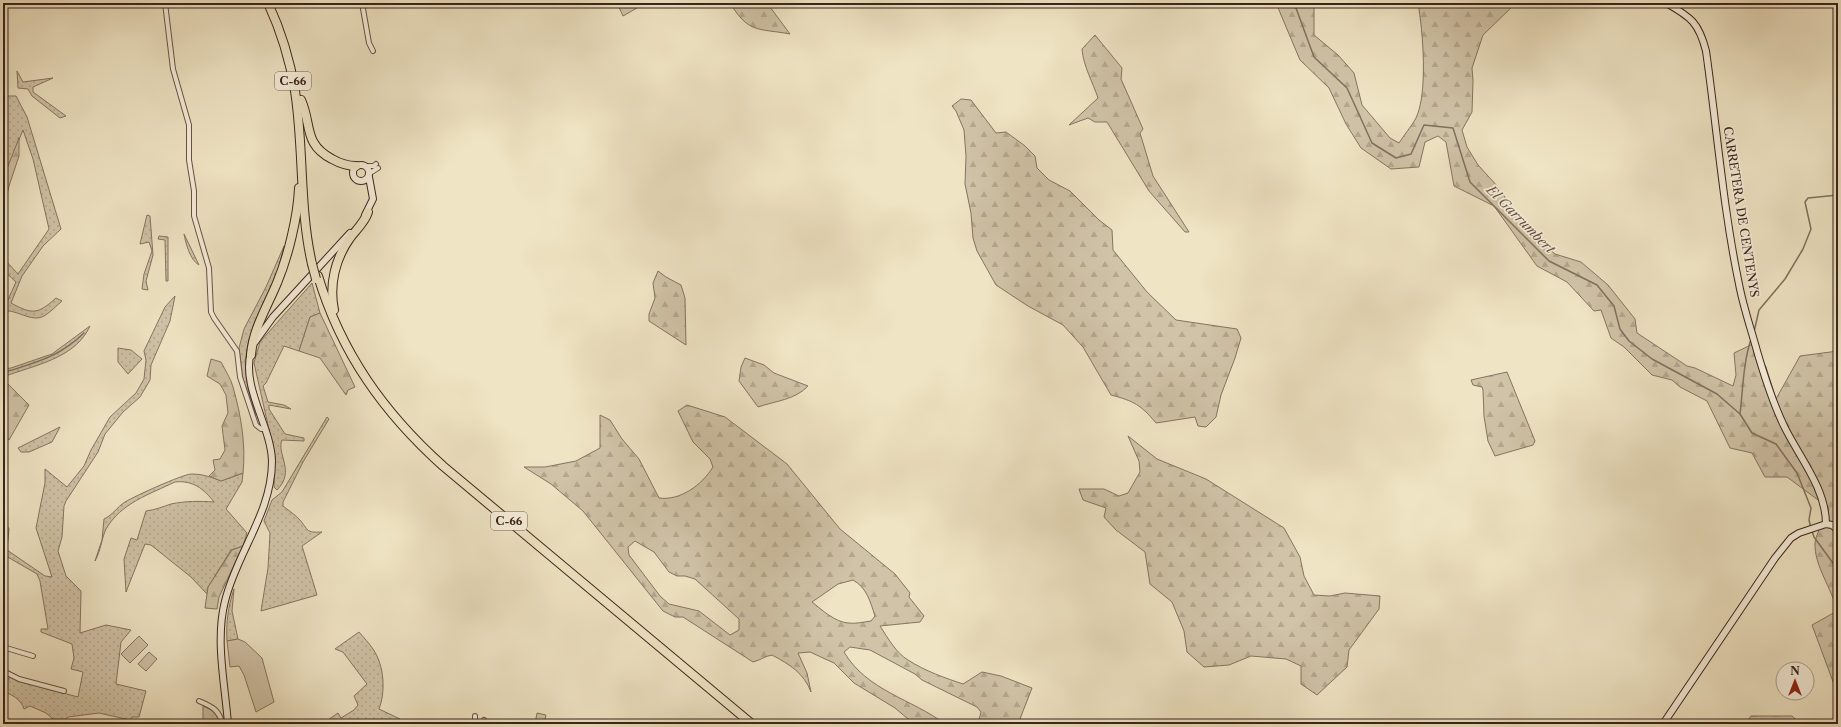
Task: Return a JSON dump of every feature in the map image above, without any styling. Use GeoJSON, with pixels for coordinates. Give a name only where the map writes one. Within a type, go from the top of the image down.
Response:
{"type":"FeatureCollection","features":[{"type":"Feature","properties":{"kind":"highway","name":"C-66"},"geometry":{"type":"LineString","coordinates":[[268,3],[283,41],[295,92],[306,230],[313,263],[327,314],[347,357],[369,392],[402,434],[444,473],[744,724]]}},
{"type":"Feature","properties":{"kind":"highway","name":"C-66"},"geometry":{"type":"LineString","coordinates":[[273,3],[292,52],[301,100],[313,263]]}},
{"type":"Feature","properties":{"kind":"highway"},"geometry":{"type":"LineString","coordinates":[[301,100],[310,136],[318,149],[324,155],[345,165],[356,166]]}},
{"type":"Feature","properties":{"kind":"highway"},"geometry":{"type":"LineString","coordinates":[[251,355],[253,337],[285,263],[296,208],[301,163]]}},
{"type":"Feature","properties":{"kind":"highway"},"geometry":{"type":"LineString","coordinates":[[341,335],[332,302],[334,275],[341,253],[368,212]]}},
{"type":"Feature","properties":{"kind":"highway","name":"C-66"},"geometry":{"type":"LineString","coordinates":[[317,277],[341,335],[359,368],[382,403],[425,450],[752,724]]}},
{"type":"Feature","properties":{"kind":"street"},"geometry":{"type":"LineString","coordinates":[[165,3],[173,69],[189,125],[189,160],[194,191],[194,216],[210,268],[211,312],[236,350],[240,377],[256,425],[261,429],[266,429]]}},
{"type":"Feature","properties":{"kind":"street"},"geometry":{"type":"LineString","coordinates":[[362,3],[369,43],[373,51]]}},
{"type":"Feature","properties":{"kind":"street","name":"CARRETERA DE CENTENYS"},"geometry":{"type":"LineString","coordinates":[[1666,3],[1694,21],[1702,34],[1706,51],[1726,202],[1739,284],[1757,352],[1779,413],[1784,426],[1816,485],[1826,511],[1826,524]]}},
{"type":"Feature","properties":{"kind":"street"},"geometry":{"type":"LineString","coordinates":[[361,182],[377,166],[356,166],[353,170],[353,176],[370,189]]}},
{"type":"Feature","properties":{"kind":"street"},"geometry":{"type":"LineString","coordinates":[[228,724],[221,642],[222,622],[228,589],[267,498],[272,467],[270,443],[252,384],[249,368],[251,355],[255,341],[266,326],[368,212],[373,199],[370,189],[369,175],[365,166]]}},
{"type":"Feature","properties":{"kind":"street"},"geometry":{"type":"LineString","coordinates":[[1663,724],[1775,558],[1791,538],[1818,525],[1832,525],[1838,530]]}},
{"type":"Feature","properties":{"kind":"street"},"geometry":{"type":"LineString","coordinates":[[3,648],[33,656]]}},
{"type":"Feature","properties":{"kind":"street"},"geometry":{"type":"LineString","coordinates":[[3,671],[19,679],[64,691]]}},
{"type":"Feature","properties":{"kind":"street"},"geometry":{"type":"LineString","coordinates":[[199,701],[214,708],[219,713],[222,724]]}},
{"type":"Feature","properties":{"kind":"street"},"geometry":{"type":"LineString","coordinates":[[475,716],[475,724]]}},
{"type":"Feature","properties":{"kind":"green space"},"geometry":{"type":"Polygon","coordinates":[[[617,3],[637,3],[637,8],[623,16],[617,3]]]}},
{"type":"Feature","properties":{"kind":"green space"},"geometry":{"type":"Polygon","coordinates":[[[730,3],[767,3],[790,34],[762,30],[749,25],[743,20],[730,3]]]}},
{"type":"Feature","properties":{"kind":"green space"},"geometry":{"type":"Polygon","coordinates":[[[1276,3],[1314,3],[1314,35],[1338,55],[1354,73],[1362,105],[1390,138],[1399,143],[1416,118],[1420,107],[1422,93],[1423,45],[1418,3],[1516,3],[1483,35],[1472,68],[1472,112],[1462,130],[1467,147],[1478,165],[1498,187],[1517,215],[1529,223],[1536,237],[1555,254],[1581,262],[1608,285],[1635,319],[1637,333],[1687,366],[1695,368],[1733,386],[1736,375],[1734,353],[1753,344],[1766,367],[1776,399],[1800,356],[1838,351],[1838,689],[1835,687],[1812,625],[1837,611],[1835,602],[1820,569],[1815,552],[1817,535],[1829,508],[1787,477],[1765,477],[1752,453],[1730,448],[1707,401],[1680,387],[1672,380],[1652,375],[1624,347],[1611,338],[1601,310],[1594,311],[1567,282],[1537,266],[1494,206],[1454,186],[1446,142],[1438,136],[1425,142],[1419,167],[1391,169],[1361,148],[1346,124],[1329,88],[1300,60],[1276,3]]]}},
{"type":"Feature","properties":{"kind":"green space"},"geometry":{"type":"Polygon","coordinates":[[[1095,35],[1122,68],[1121,79],[1143,129],[1140,133],[1153,176],[1189,232],[1185,232],[1149,191],[1107,122],[1095,122],[1088,118],[1069,125],[1098,98],[1086,68],[1082,49],[1095,35]]]}},
{"type":"Feature","properties":{"kind":"green space"},"geometry":{"type":"Polygon","coordinates":[[[17,71],[23,82],[53,78],[33,87],[33,92],[66,116],[60,118],[32,96],[28,89],[18,88],[17,71]]]}},
{"type":"Feature","properties":{"kind":"green space"},"geometry":{"type":"Polygon","coordinates":[[[3,96],[16,96],[27,117],[61,229],[43,246],[22,276],[11,303],[25,310],[35,311],[40,310],[56,298],[62,301],[47,314],[39,318],[3,311],[16,282],[3,270],[3,250],[5,260],[18,274],[49,229],[33,159],[23,130],[3,179],[3,96]]]}},
{"type":"Feature","properties":{"kind":"green space"},"geometry":{"type":"Polygon","coordinates":[[[961,99],[971,100],[996,133],[1006,132],[1025,146],[1035,156],[1037,168],[1049,180],[1070,191],[1099,220],[1112,230],[1113,250],[1147,292],[1176,320],[1237,329],[1241,338],[1235,358],[1221,395],[1216,417],[1206,427],[1198,426],[1195,417],[1156,423],[1136,404],[1126,399],[1111,395],[1083,347],[1063,325],[1028,306],[996,285],[977,251],[973,238],[971,213],[965,184],[966,156],[964,130],[956,111],[952,106],[961,99]]]}},
{"type":"Feature","properties":{"kind":"green space"},"geometry":{"type":"Polygon","coordinates":[[[19,138],[19,156],[9,186],[3,211],[3,179],[19,138]]]}},
{"type":"Feature","properties":{"kind":"green space"},"geometry":{"type":"Polygon","coordinates":[[[147,215],[150,216],[153,255],[146,281],[148,290],[142,289],[144,274],[152,251],[149,242],[140,244],[147,215]]]}},
{"type":"Feature","properties":{"kind":"green space"},"geometry":{"type":"Polygon","coordinates":[[[184,234],[199,265],[191,256],[184,234]]]}},
{"type":"Feature","properties":{"kind":"green space"},"geometry":{"type":"Polygon","coordinates":[[[159,236],[168,237],[168,281],[166,281],[165,240],[158,239],[159,236]]]}},
{"type":"Feature","properties":{"kind":"green space"},"geometry":{"type":"Polygon","coordinates":[[[284,246],[277,274],[249,339],[245,361],[248,389],[256,415],[243,382],[239,348],[244,329],[266,287],[284,246]]]}},
{"type":"Feature","properties":{"kind":"green space"},"geometry":{"type":"Polygon","coordinates":[[[658,271],[681,285],[685,298],[686,345],[649,321],[649,314],[655,298],[653,283],[658,271]]]}},
{"type":"Feature","properties":{"kind":"green space"},"geometry":{"type":"Polygon","coordinates":[[[312,283],[320,313],[310,317],[299,351],[284,346],[266,383],[263,386],[268,402],[284,405],[291,409],[269,405],[269,409],[285,434],[304,438],[304,441],[282,440],[281,451],[285,476],[277,490],[274,487],[275,456],[254,363],[260,342],[312,283]]]}},
{"type":"Feature","properties":{"kind":"green space"},"geometry":{"type":"Polygon","coordinates":[[[175,296],[170,321],[151,365],[150,380],[140,397],[123,412],[105,434],[98,452],[66,501],[64,506],[62,537],[58,551],[66,576],[81,591],[80,633],[106,625],[131,630],[121,642],[116,684],[146,691],[139,717],[132,717],[130,720],[99,713],[68,717],[59,724],[46,713],[30,706],[24,709],[18,700],[3,691],[3,687],[10,677],[18,681],[78,697],[83,672],[71,669],[74,658],[72,644],[41,632],[41,629],[48,629],[40,581],[37,574],[6,556],[3,560],[3,528],[6,524],[9,529],[7,550],[45,576],[52,577],[36,528],[45,483],[45,469],[67,487],[84,466],[91,450],[110,417],[136,393],[144,379],[146,360],[144,351],[165,307],[175,296]]]}},
{"type":"Feature","properties":{"kind":"green space"},"geometry":{"type":"Polygon","coordinates":[[[320,313],[355,387],[348,390],[346,395],[320,358],[299,351],[310,317],[320,313]]]}},
{"type":"Feature","properties":{"kind":"green space"},"geometry":{"type":"Polygon","coordinates":[[[90,326],[83,337],[64,353],[40,364],[3,377],[3,369],[11,368],[52,354],[90,326]]]}},
{"type":"Feature","properties":{"kind":"green space"},"geometry":{"type":"Polygon","coordinates":[[[118,348],[131,350],[142,359],[128,374],[118,362],[118,348]]]}},
{"type":"Feature","properties":{"kind":"green space"},"geometry":{"type":"Polygon","coordinates":[[[745,358],[764,365],[774,373],[808,386],[803,391],[784,400],[758,407],[739,381],[741,367],[745,358]]]}},
{"type":"Feature","properties":{"kind":"green space"},"geometry":{"type":"Polygon","coordinates":[[[211,359],[221,362],[232,384],[242,430],[244,452],[243,473],[221,481],[209,476],[215,470],[213,460],[220,459],[225,450],[222,426],[228,413],[226,395],[220,384],[207,376],[211,359]]]}},
{"type":"Feature","properties":{"kind":"green space"},"geometry":{"type":"Polygon","coordinates":[[[1507,372],[1535,441],[1533,445],[1495,456],[1488,441],[1484,416],[1483,390],[1482,387],[1473,385],[1471,380],[1507,372]]]}},
{"type":"Feature","properties":{"kind":"green space"},"geometry":{"type":"Polygon","coordinates":[[[3,379],[29,405],[9,440],[3,437],[3,379]]]}},
{"type":"Feature","properties":{"kind":"green space"},"geometry":{"type":"Polygon","coordinates":[[[687,405],[725,417],[787,464],[840,529],[895,574],[910,593],[909,597],[924,616],[920,622],[880,626],[892,645],[904,657],[928,671],[963,684],[982,672],[1001,676],[1032,688],[1018,724],[978,724],[981,712],[977,707],[922,680],[915,674],[870,650],[850,647],[844,652],[865,676],[877,685],[932,715],[945,724],[914,724],[895,708],[854,683],[834,663],[810,652],[798,653],[807,673],[811,692],[800,674],[772,655],[753,662],[683,617],[675,617],[663,611],[583,511],[551,484],[524,467],[545,467],[576,461],[600,448],[600,415],[610,420],[622,439],[639,459],[659,498],[675,497],[697,486],[713,467],[710,459],[693,442],[678,411],[687,405]],[[635,541],[628,547],[629,555],[660,596],[669,604],[699,611],[730,635],[739,630],[739,619],[695,579],[685,576],[677,576],[669,572],[654,552],[635,541]],[[853,580],[838,584],[812,602],[829,615],[843,622],[854,623],[871,621],[875,616],[870,600],[862,587],[853,580]]]}},
{"type":"Feature","properties":{"kind":"green space"},"geometry":{"type":"Polygon","coordinates":[[[327,417],[329,419],[303,462],[283,502],[283,506],[299,519],[308,530],[313,532],[322,532],[302,546],[317,595],[261,611],[268,568],[270,533],[264,521],[272,500],[282,492],[327,417]]]}},
{"type":"Feature","properties":{"kind":"green space"},"geometry":{"type":"Polygon","coordinates":[[[60,427],[52,442],[29,452],[21,452],[18,448],[60,427]]]}},
{"type":"Feature","properties":{"kind":"green space"},"geometry":{"type":"Polygon","coordinates":[[[1128,436],[1157,459],[1206,479],[1284,528],[1300,557],[1304,576],[1314,595],[1330,596],[1345,593],[1380,596],[1379,609],[1349,650],[1347,667],[1317,695],[1301,684],[1301,666],[1286,659],[1251,656],[1229,665],[1204,667],[1187,652],[1184,631],[1172,602],[1150,584],[1145,552],[1116,530],[1104,517],[1106,508],[1083,500],[1079,489],[1104,489],[1119,496],[1128,493],[1140,472],[1139,461],[1128,436]]]}},
{"type":"Feature","properties":{"kind":"green space"},"geometry":{"type":"Polygon","coordinates":[[[243,473],[242,482],[226,509],[247,533],[243,546],[231,550],[208,587],[207,594],[191,577],[151,545],[145,544],[126,592],[124,559],[131,538],[137,540],[146,511],[182,502],[214,502],[198,486],[187,482],[175,482],[146,495],[120,512],[106,529],[102,540],[104,519],[125,502],[178,478],[191,474],[210,477],[221,481],[243,473]]]}},
{"type":"Feature","properties":{"kind":"green space"},"geometry":{"type":"Polygon","coordinates":[[[102,540],[99,552],[95,561],[102,540]]]}},
{"type":"Feature","properties":{"kind":"green space"},"geometry":{"type":"Polygon","coordinates":[[[243,546],[219,597],[217,609],[205,608],[208,587],[232,550],[243,546]]]}},
{"type":"Feature","properties":{"kind":"green space"},"geometry":{"type":"Polygon","coordinates":[[[234,589],[232,611],[238,639],[227,641],[228,615],[234,589]]]}},
{"type":"Feature","properties":{"kind":"green space"},"geometry":{"type":"Polygon","coordinates":[[[359,632],[377,655],[382,670],[383,694],[379,709],[400,719],[404,724],[322,724],[338,713],[341,718],[354,710],[358,705],[354,696],[367,684],[343,652],[335,649],[359,632]]]}},
{"type":"Feature","properties":{"kind":"green space"},"geometry":{"type":"Polygon","coordinates":[[[139,636],[148,645],[130,663],[121,654],[139,636]]]}},
{"type":"Feature","properties":{"kind":"green space"},"geometry":{"type":"Polygon","coordinates":[[[238,639],[245,642],[262,658],[274,702],[256,712],[244,675],[239,666],[230,667],[227,641],[238,639]]]}},
{"type":"Feature","properties":{"kind":"green space"},"geometry":{"type":"Polygon","coordinates":[[[149,652],[157,659],[146,671],[138,664],[149,652]]]}},
{"type":"Feature","properties":{"kind":"green space"},"geometry":{"type":"Polygon","coordinates":[[[203,706],[210,709],[214,713],[219,724],[203,724],[203,706]]]}},
{"type":"Feature","properties":{"kind":"green space"},"geometry":{"type":"Polygon","coordinates":[[[537,713],[546,715],[544,724],[535,724],[537,713]]]}},
{"type":"Feature","properties":{"kind":"green space"},"geometry":{"type":"Polygon","coordinates":[[[1751,716],[1792,716],[1801,724],[1745,724],[1751,716]]]}},
{"type":"Feature","properties":{"kind":"waterway","name":"El Garrumbert"},"geometry":{"type":"LineString","coordinates":[[1279,3],[1296,8],[1314,57],[1347,88],[1372,143],[1396,158],[1411,154],[1424,125],[1453,128],[1470,182],[1549,261],[1597,285],[1614,306],[1620,329],[1629,341],[1652,359],[1717,394],[1740,414],[1752,433],[1776,444],[1797,473],[1811,508],[1809,520],[1811,528]]}},
{"type":"Feature","properties":{"kind":"waterway"},"geometry":{"type":"LineString","coordinates":[[1754,332],[1759,310],[1785,279],[1803,249],[1811,229],[1805,202],[1808,198],[1838,195]]}},
{"type":"Feature","properties":{"kind":"waterway"},"geometry":{"type":"LineString","coordinates":[[3,373],[56,354],[84,333]]}},
{"type":"Feature","properties":{"kind":"waterway"},"geometry":{"type":"LineString","coordinates":[[1740,414],[1745,367],[1751,339]]}},
{"type":"Feature","properties":{"kind":"waterway","name":"El Garrumbert"},"geometry":{"type":"LineString","coordinates":[[1812,531],[1814,537],[1838,570]]}}]}
